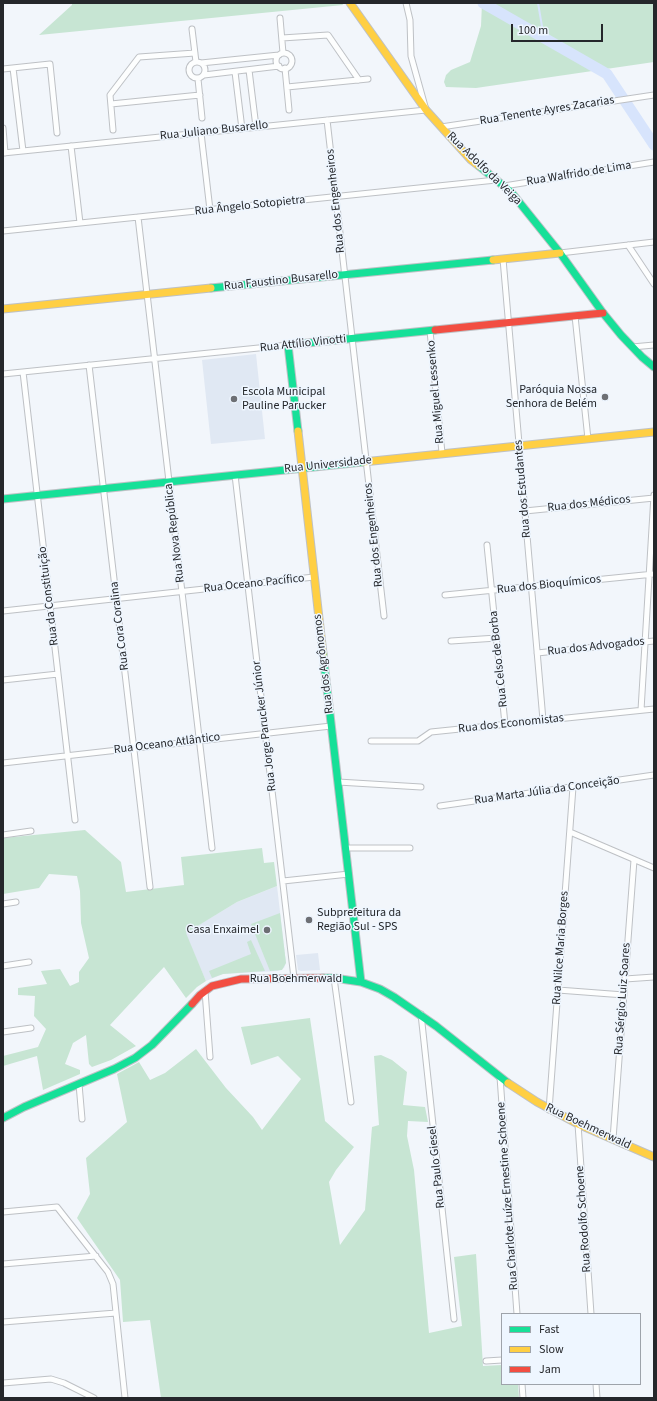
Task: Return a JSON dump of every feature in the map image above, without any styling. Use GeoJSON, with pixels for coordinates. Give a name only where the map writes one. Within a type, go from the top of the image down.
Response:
{"type":"FeatureCollection","features":[{"type":"Feature","properties":{"kind":"street","name":"Rua Adolfo da Veiga"},"geometry":{"type":"LineString","coordinates":[[350,3],[426,110],[471,160],[504,186],[519,202],[560,253],[603,313],[632,347],[654,367]]}},
{"type":"Feature","properties":{"kind":"street"},"geometry":{"type":"LineString","coordinates":[[406,3],[410,20],[411,56],[426,110]]}},
{"type":"Feature","properties":{"kind":"street"},"geometry":{"type":"LineString","coordinates":[[279,66],[277,60],[281,54],[282,38],[280,18]]}},
{"type":"Feature","properties":{"kind":"street"},"geometry":{"type":"LineString","coordinates":[[192,29],[195,53],[198,63],[204,67],[204,75]]}},
{"type":"Feature","properties":{"kind":"street"},"geometry":{"type":"LineString","coordinates":[[282,38],[328,35],[360,80]]}},
{"type":"Feature","properties":{"kind":"street"},"geometry":{"type":"LineString","coordinates":[[113,130],[110,95],[139,57],[195,53]]}},
{"type":"Feature","properties":{"kind":"street"},"geometry":{"type":"LineString","coordinates":[[281,54],[289,54],[292,58],[290,66],[285,68],[279,66],[204,75],[198,79],[190,76],[188,71],[189,66],[198,63],[281,54]]}},
{"type":"Feature","properties":{"kind":"street"},"geometry":{"type":"LineString","coordinates":[[3,69],[50,64],[58,133]]}},
{"type":"Feature","properties":{"kind":"street"},"geometry":{"type":"LineString","coordinates":[[13,68],[23,151]]}},
{"type":"Feature","properties":{"kind":"street"},"geometry":{"type":"LineString","coordinates":[[285,68],[289,110]]}},
{"type":"Feature","properties":{"kind":"street"},"geometry":{"type":"LineString","coordinates":[[248,70],[256,127]]}},
{"type":"Feature","properties":{"kind":"street"},"geometry":{"type":"LineString","coordinates":[[235,72],[242,128]]}},
{"type":"Feature","properties":{"kind":"street"},"geometry":{"type":"LineString","coordinates":[[198,79],[202,118]]}},
{"type":"Feature","properties":{"kind":"street"},"geometry":{"type":"LineString","coordinates":[[287,87],[368,79]]}},
{"type":"Feature","properties":{"kind":"street"},"geometry":{"type":"LineString","coordinates":[[111,104],[200,95]]}},
{"type":"Feature","properties":{"kind":"street","name":"Rua Tenente Ayres Zacarias"},"geometry":{"type":"LineString","coordinates":[[441,127],[654,95]]}},
{"type":"Feature","properties":{"kind":"street","name":"Rua Juliano Busarello"},"geometry":{"type":"LineString","coordinates":[[4,153],[426,110]]}},
{"type":"Feature","properties":{"kind":"street","name":"Rua dos Engenheiros"},"geometry":{"type":"LineString","coordinates":[[327,120],[384,616]]}},
{"type":"Feature","properties":{"kind":"street"},"geometry":{"type":"LineString","coordinates":[[3,128],[4,153]]}},
{"type":"Feature","properties":{"kind":"street"},"geometry":{"type":"LineString","coordinates":[[201,133],[210,210]]}},
{"type":"Feature","properties":{"kind":"street"},"geometry":{"type":"LineString","coordinates":[[71,146],[80,223]]}},
{"type":"Feature","properties":{"kind":"street","name":"Rua Walfrido de Lima"},"geometry":{"type":"LineString","coordinates":[[504,186],[654,162]]}},
{"type":"Feature","properties":{"kind":"street","name":"Rua Ângelo Sotopietra"},"geometry":{"type":"LineString","coordinates":[[3,231],[496,180]]}},
{"type":"Feature","properties":{"kind":"street","name":"Rua Nova República"},"geometry":{"type":"LineString","coordinates":[[138,217],[212,848]]}},
{"type":"Feature","properties":{"kind":"street"},"geometry":{"type":"LineString","coordinates":[[560,253],[654,242]]}},
{"type":"Feature","properties":{"kind":"street"},"geometry":{"type":"LineString","coordinates":[[628,245],[654,284]]}},
{"type":"Feature","properties":{"kind":"street","name":"Rua Faustino Busarello"},"geometry":{"type":"LineString","coordinates":[[3,309],[560,253]]}},
{"type":"Feature","properties":{"kind":"street","name":"Rua dos Estudantes"},"geometry":{"type":"LineString","coordinates":[[503,259],[543,720]]}},
{"type":"Feature","properties":{"kind":"street","name":"Rua Attílio Vinotti"},"geometry":{"type":"LineString","coordinates":[[3,374],[603,313]]}},
{"type":"Feature","properties":{"kind":"street"},"geometry":{"type":"LineString","coordinates":[[575,316],[588,438]]}},
{"type":"Feature","properties":{"kind":"street","name":"Rua Miguel Lessenko"},"geometry":{"type":"LineString","coordinates":[[430,331],[442,454]]}},
{"type":"Feature","properties":{"kind":"street","name":"Rua dos Agrônomos"},"geometry":{"type":"LineString","coordinates":[[288,345],[361,982]]}},
{"type":"Feature","properties":{"kind":"street"},"geometry":{"type":"LineString","coordinates":[[632,347],[654,345]]}},
{"type":"Feature","properties":{"kind":"street","name":"Rua Cora Coralina"},"geometry":{"type":"LineString","coordinates":[[89,365],[150,887]]}},
{"type":"Feature","properties":{"kind":"street","name":"Rua da Constituição"},"geometry":{"type":"LineString","coordinates":[[23,372],[75,820]]}},
{"type":"Feature","properties":{"kind":"street","name":"Rua Universidade"},"geometry":{"type":"LineString","coordinates":[[3,499],[654,432]]}},
{"type":"Feature","properties":{"kind":"street","name":"Rua Jorge Parucker Júnior"},"geometry":{"type":"LineString","coordinates":[[235,475],[294,978]]}},
{"type":"Feature","properties":{"kind":"street"},"geometry":{"type":"LineString","coordinates":[[641,710],[645,642],[652,575],[654,497]]}},
{"type":"Feature","properties":{"kind":"street","name":"Rua dos Médicos"},"geometry":{"type":"LineString","coordinates":[[525,511],[654,497]]}},
{"type":"Feature","properties":{"kind":"street","name":"Rua Celso de Borba"},"geometry":{"type":"LineString","coordinates":[[488,546],[505,724]]}},
{"type":"Feature","properties":{"kind":"street","name":"Rua dos Bioquímicos"},"geometry":{"type":"LineString","coordinates":[[445,595],[652,575]]}},
{"type":"Feature","properties":{"kind":"street","name":"Rua Oceano Pacífico"},"geometry":{"type":"LineString","coordinates":[[3,612],[314,577]]}},
{"type":"Feature","properties":{"kind":"street"},"geometry":{"type":"LineString","coordinates":[[451,641],[497,638]]}},
{"type":"Feature","properties":{"kind":"street","name":"Rua dos Advogados"},"geometry":{"type":"LineString","coordinates":[[537,653],[654,641]]}},
{"type":"Feature","properties":{"kind":"street"},"geometry":{"type":"LineString","coordinates":[[3,680],[58,674]]}},
{"type":"Feature","properties":{"kind":"street","name":"Rua dos Economistas"},"geometry":{"type":"LineString","coordinates":[[371,741],[418,741],[431,732],[654,709]]}},
{"type":"Feature","properties":{"kind":"street","name":"Rua Oceano Atlântico"},"geometry":{"type":"LineString","coordinates":[[3,763],[332,726]]}},
{"type":"Feature","properties":{"kind":"street","name":"Rua Marta Júlia da Conceição"},"geometry":{"type":"LineString","coordinates":[[440,806],[654,775]]}},
{"type":"Feature","properties":{"kind":"street"},"geometry":{"type":"LineString","coordinates":[[338,782],[421,787]]}},
{"type":"Feature","properties":{"kind":"street","name":"Rua Nilce Maria Borges"},"geometry":{"type":"LineString","coordinates":[[549,1110],[573,787]]}},
{"type":"Feature","properties":{"kind":"street"},"geometry":{"type":"LineString","coordinates":[[3,835],[31,831]]}},
{"type":"Feature","properties":{"kind":"street"},"geometry":{"type":"LineString","coordinates":[[570,832],[654,868]]}},
{"type":"Feature","properties":{"kind":"street"},"geometry":{"type":"LineString","coordinates":[[346,848],[410,848]]}},
{"type":"Feature","properties":{"kind":"street","name":"Rua Sérgio Luiz Soares"},"geometry":{"type":"LineString","coordinates":[[613,1139],[634,860]]}},
{"type":"Feature","properties":{"kind":"street"},"geometry":{"type":"LineString","coordinates":[[283,881],[348,874]]}},
{"type":"Feature","properties":{"kind":"street"},"geometry":{"type":"LineString","coordinates":[[3,904],[16,902]]}},
{"type":"Feature","properties":{"kind":"street"},"geometry":{"type":"LineString","coordinates":[[3,966],[29,962]]}},
{"type":"Feature","properties":{"kind":"street"},"geometry":{"type":"LineString","coordinates":[[625,979],[654,977]]}},
{"type":"Feature","properties":{"kind":"street"},"geometry":{"type":"LineString","coordinates":[[334,978],[351,1102]]}},
{"type":"Feature","properties":{"kind":"street","name":"Rua Boehmerwald"},"geometry":{"type":"LineString","coordinates":[[3,1118],[24,1106],[125,1064],[144,1051],[194,1000],[205,991],[221,982],[231,980],[334,978],[361,982],[380,989],[421,1014],[500,1078],[549,1110],[654,1157]]}},
{"type":"Feature","properties":{"kind":"street"},"geometry":{"type":"LineString","coordinates":[[558,990],[624,995]]}},
{"type":"Feature","properties":{"kind":"street"},"geometry":{"type":"LineString","coordinates":[[205,991],[210,1057]]}},
{"type":"Feature","properties":{"kind":"street","name":"Rua Paulo Giesel"},"geometry":{"type":"LineString","coordinates":[[421,1014],[454,1319]]}},
{"type":"Feature","properties":{"kind":"street"},"geometry":{"type":"LineString","coordinates":[[3,1032],[31,1028]]}},
{"type":"Feature","properties":{"kind":"street","name":"Rua Charlote Luíze Ernestine Schoene"},"geometry":{"type":"LineString","coordinates":[[500,1078],[517,1313]]}},
{"type":"Feature","properties":{"kind":"street"},"geometry":{"type":"LineString","coordinates":[[79,1084],[82,1119]]}},
{"type":"Feature","properties":{"kind":"street","name":"Rua Rodolfo Schoene"},"geometry":{"type":"LineString","coordinates":[[578,1124],[591,1313]]}},
{"type":"Feature","properties":{"kind":"street"},"geometry":{"type":"LineString","coordinates":[[3,1212],[58,1207],[111,1278],[125,1398]]}},
{"type":"Feature","properties":{"kind":"street"},"geometry":{"type":"LineString","coordinates":[[3,1264],[96,1256]]}},
{"type":"Feature","properties":{"kind":"street"},"geometry":{"type":"LineString","coordinates":[[3,1322],[116,1312]]}},
{"type":"Feature","properties":{"kind":"street"},"geometry":{"type":"LineString","coordinates":[[486,1361],[501,1360]]}},
{"type":"Feature","properties":{"kind":"street"},"geometry":{"type":"LineString","coordinates":[[3,1383],[51,1379],[64,1383],[94,1398]]}},
{"type":"Feature","properties":{"kind":"street"},"geometry":{"type":"LineString","coordinates":[[522,1385],[523,1398]]}},
{"type":"Feature","properties":{"kind":"street"},"geometry":{"type":"LineString","coordinates":[[596,1385],[597,1398]]}},
{"type":"Feature","properties":{"kind":"shaded area","name":"Escola Municipal Pauline Parucker"},"geometry":{"type":"Polygon","coordinates":[[[256,354],[265,439],[211,444],[202,360],[256,354]]]}},
{"type":"Feature","properties":{"kind":"shaded area"},"geometry":{"type":"Polygon","coordinates":[[[277,886],[286,963],[284,968],[278,971],[223,974],[206,981],[185,933],[237,902],[277,886]]]}},
{"type":"Feature","properties":{"kind":"shaded area"},"geometry":{"type":"Polygon","coordinates":[[[318,953],[320,970],[298,970],[296,955],[318,953]]]}},
{"type":"Feature","properties":{"kind":"green space"},"geometry":{"type":"Polygon","coordinates":[[[72,3],[342,3],[343,5],[39,35],[72,5],[72,3]]]}},
{"type":"Feature","properties":{"kind":"green space"},"geometry":{"type":"Polygon","coordinates":[[[482,3],[654,3],[654,62],[476,88],[446,87],[444,82],[446,75],[451,70],[470,62],[481,26],[482,3]]]}},
{"type":"Feature","properties":{"kind":"green space"},"geometry":{"type":"Polygon","coordinates":[[[85,830],[121,862],[126,892],[184,885],[181,857],[262,848],[264,863],[274,862],[277,886],[237,902],[186,933],[206,981],[197,987],[186,998],[164,967],[110,1025],[136,1046],[111,1060],[92,1067],[89,1064],[86,1035],[73,1043],[65,1064],[80,1070],[80,1074],[43,1090],[37,1056],[3,1066],[3,1056],[38,1047],[46,1029],[34,1016],[35,996],[18,995],[18,988],[47,984],[41,971],[60,969],[70,986],[79,982],[79,972],[89,958],[81,923],[80,891],[77,876],[49,874],[39,888],[3,894],[3,838],[85,830]]]}},
{"type":"Feature","properties":{"kind":"green space"},"geometry":{"type":"Polygon","coordinates":[[[280,913],[286,963],[282,970],[270,971],[251,924],[280,913]]]}},
{"type":"Feature","properties":{"kind":"green space"},"geometry":{"type":"Polygon","coordinates":[[[251,940],[265,971],[223,974],[212,978],[209,971],[251,954],[247,942],[251,940]]]}},
{"type":"Feature","properties":{"kind":"green space"},"geometry":{"type":"Polygon","coordinates":[[[310,1018],[325,1121],[354,1147],[336,1170],[329,1182],[340,1245],[365,1210],[372,1127],[379,1125],[374,1056],[381,1055],[392,1060],[407,1072],[403,1105],[425,1107],[428,1122],[408,1121],[407,1136],[414,1170],[429,1333],[462,1326],[454,1257],[476,1254],[483,1366],[501,1365],[501,1385],[518,1385],[519,1398],[161,1398],[150,1320],[123,1322],[120,1280],[77,1218],[90,1194],[86,1158],[127,1122],[117,1074],[139,1062],[150,1080],[165,1073],[196,1049],[226,1088],[253,1117],[262,1130],[301,1079],[278,1056],[251,1065],[241,1027],[310,1018]]]}},
{"type":"Feature","properties":{"kind":"waterway"},"geometry":{"type":"LineString","coordinates":[[483,3],[607,74],[654,145]]}},
{"type":"Feature","properties":{"kind":"waterway"},"geometry":{"type":"LineString","coordinates":[[538,3],[544,38]]}},
{"type":"Feature","properties":{"kind":"traffic: fast"},"geometry":{"type":"LineString","coordinates":[[479,166],[511,192],[560,253],[603,313],[621,335],[654,367]]}},
{"type":"Feature","properties":{"kind":"traffic: fast"},"geometry":{"type":"LineString","coordinates":[[211,288],[493,260]]}},
{"type":"Feature","properties":{"kind":"traffic: fast"},"geometry":{"type":"LineString","coordinates":[[298,431],[288,345],[435,330]]}},
{"type":"Feature","properties":{"kind":"traffic: fast"},"geometry":{"type":"LineString","coordinates":[[3,499],[363,462]]}},
{"type":"Feature","properties":{"kind":"traffic: fast"},"geometry":{"type":"LineString","coordinates":[[323,654],[361,982]]}},
{"type":"Feature","properties":{"kind":"traffic: fast"},"geometry":{"type":"LineString","coordinates":[[323,978],[361,982],[380,989],[436,1026],[508,1083]]}},
{"type":"Feature","properties":{"kind":"traffic: fast"},"geometry":{"type":"LineString","coordinates":[[3,1118],[24,1107],[114,1069],[135,1058],[152,1045],[192,1004]]}},
{"type":"Feature","properties":{"kind":"traffic: slow"},"geometry":{"type":"LineString","coordinates":[[350,3],[426,110],[471,160],[479,166]]}},
{"type":"Feature","properties":{"kind":"traffic: slow"},"geometry":{"type":"LineString","coordinates":[[493,260],[560,253]]}},
{"type":"Feature","properties":{"kind":"traffic: slow"},"geometry":{"type":"LineString","coordinates":[[3,309],[211,288]]}},
{"type":"Feature","properties":{"kind":"traffic: slow"},"geometry":{"type":"LineString","coordinates":[[298,431],[323,654]]}},
{"type":"Feature","properties":{"kind":"traffic: slow"},"geometry":{"type":"LineString","coordinates":[[363,462],[654,432]]}},
{"type":"Feature","properties":{"kind":"traffic: slow"},"geometry":{"type":"LineString","coordinates":[[508,1083],[537,1102],[578,1124],[654,1157]]}},
{"type":"Feature","properties":{"kind":"traffic: jam"},"geometry":{"type":"LineString","coordinates":[[435,330],[603,313]]}},
{"type":"Feature","properties":{"kind":"traffic: jam"},"geometry":{"type":"LineString","coordinates":[[192,1004],[200,995],[212,986],[241,979],[323,978]]}},
{"type":"Feature","properties":{"kind":"place","name":"Paróquia Nossa Senhora de Belém"},"geometry":{"type":"Point","coordinates":[605,397]}},
{"type":"Feature","properties":{"kind":"place","name":"Escola Municipal Pauline Parucker"},"geometry":{"type":"Point","coordinates":[234,399]}},
{"type":"Feature","properties":{"kind":"place","name":"Subprefeitura da Região Sul - SPS"},"geometry":{"type":"Point","coordinates":[309,920]}},
{"type":"Feature","properties":{"kind":"place","name":"Casa Enxaimel"},"geometry":{"type":"Point","coordinates":[267,930]}}]}
